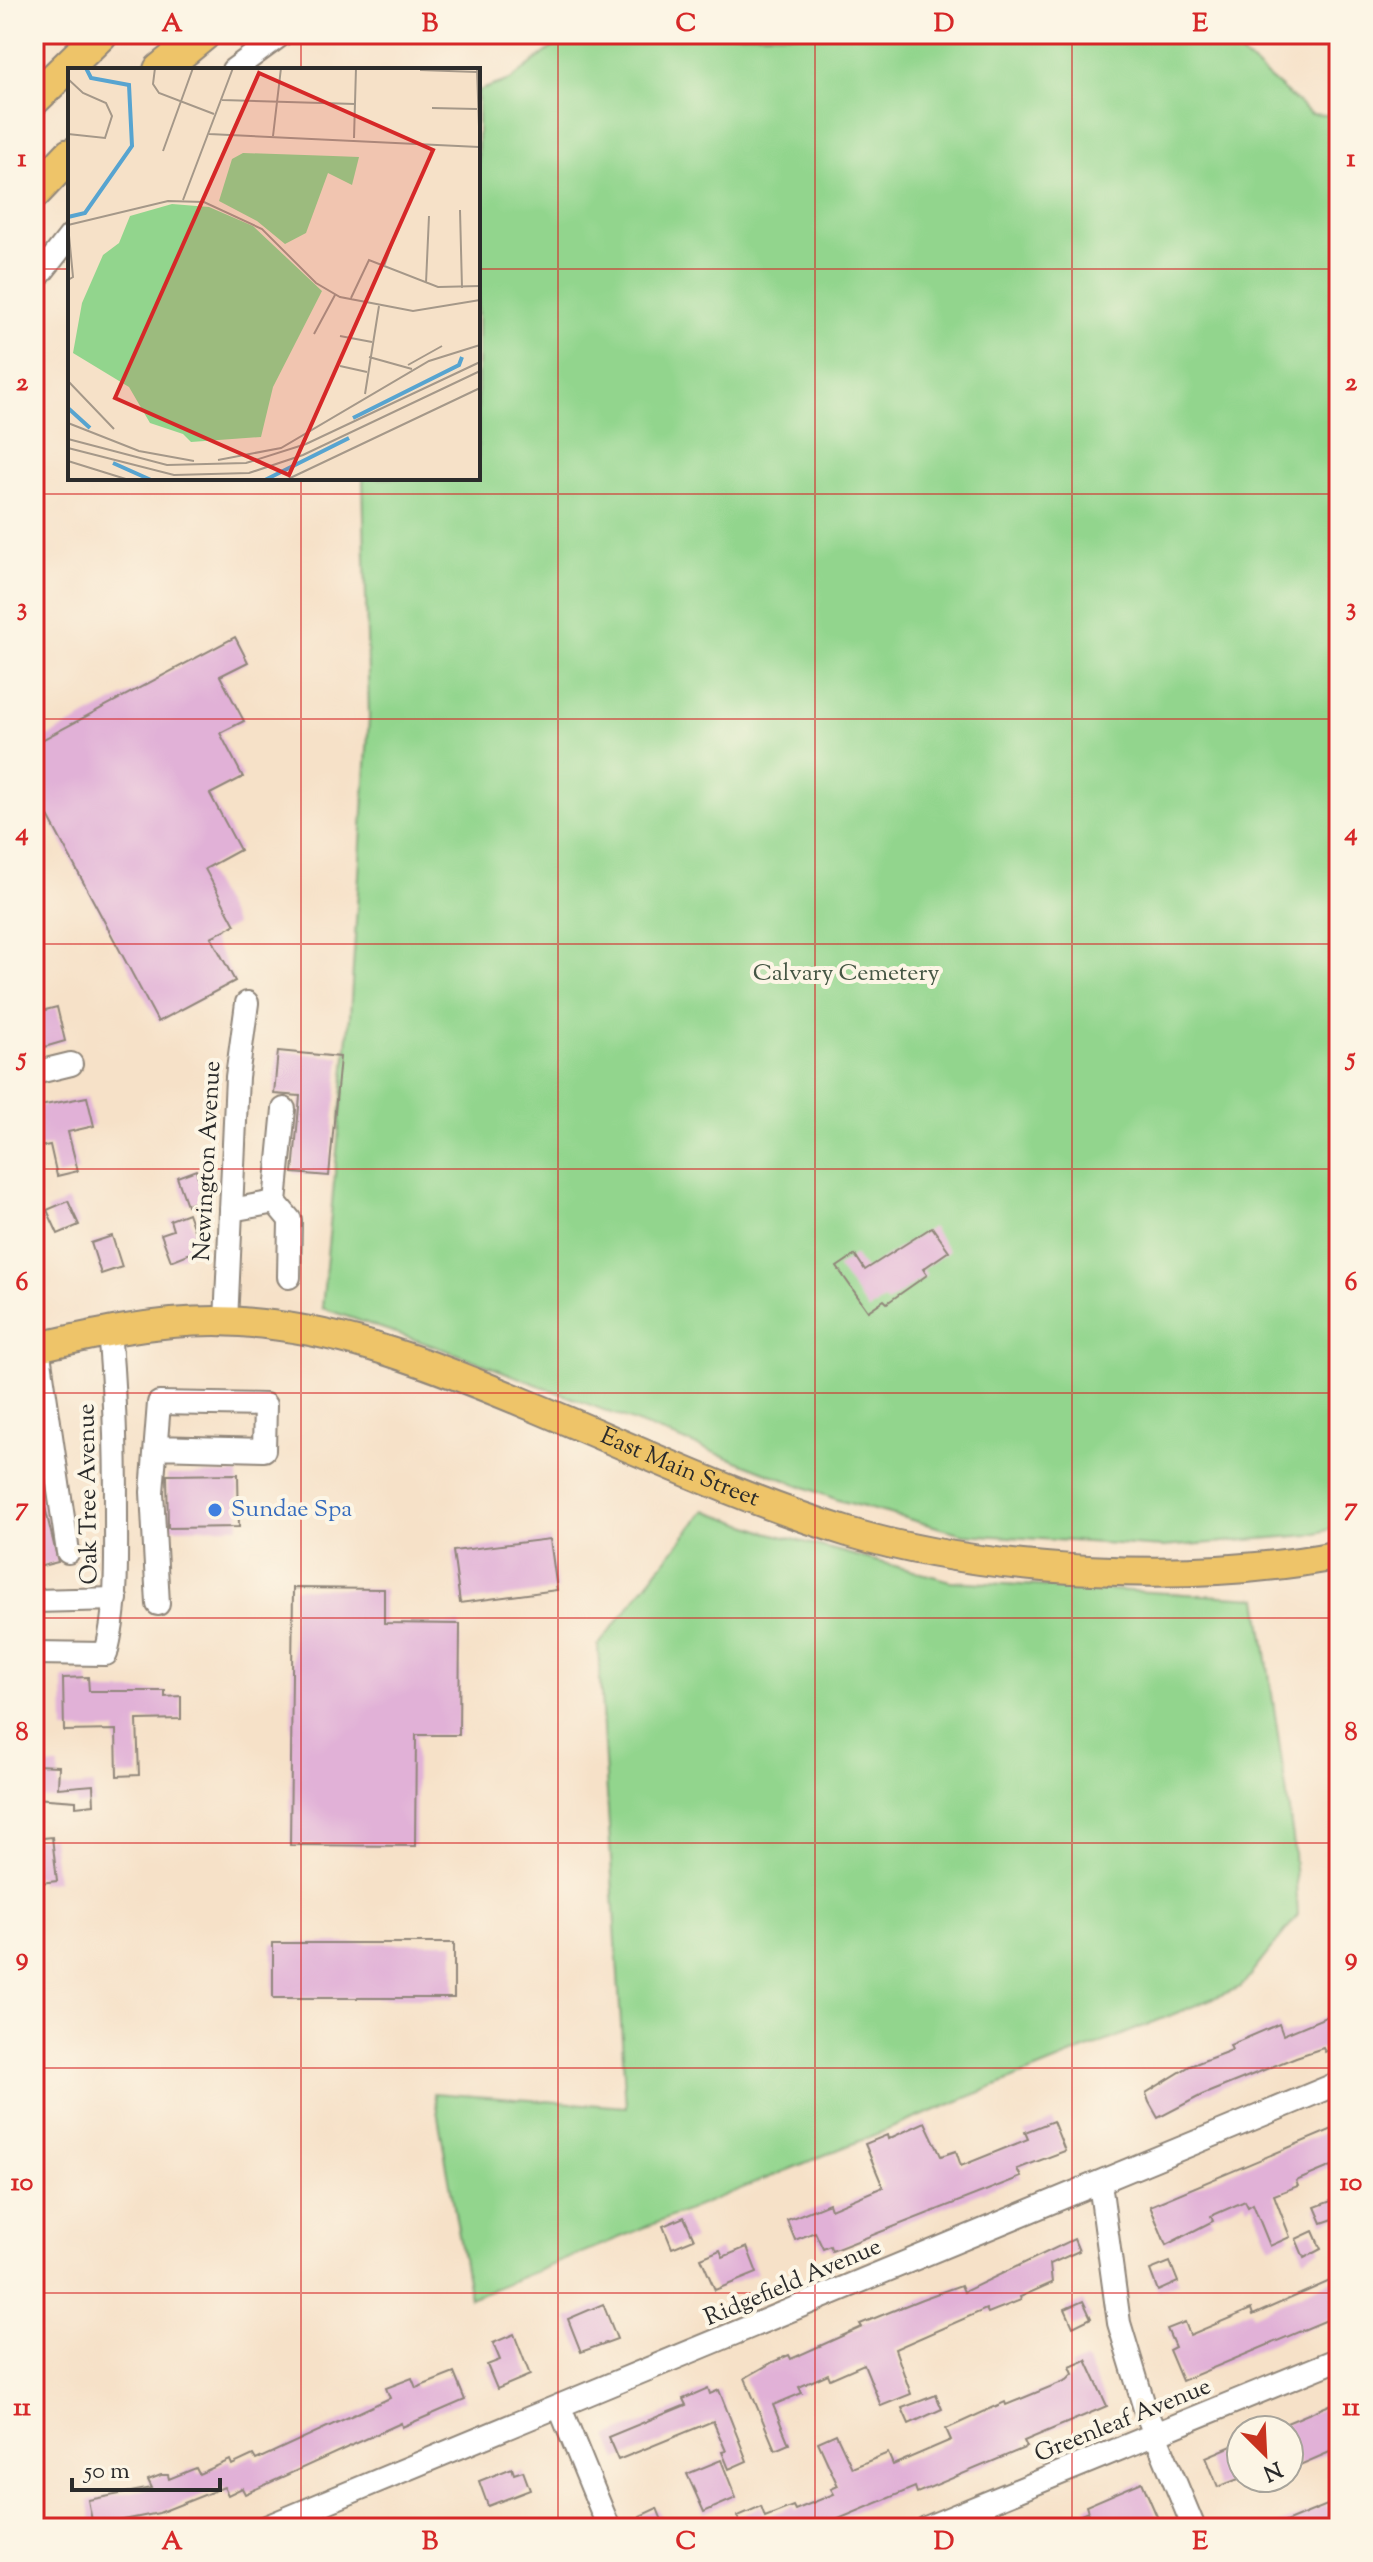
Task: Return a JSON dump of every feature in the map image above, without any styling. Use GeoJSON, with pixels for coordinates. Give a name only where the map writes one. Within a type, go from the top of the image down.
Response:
{"type":"FeatureCollection","features":[{"type":"Feature","properties":{"kind":"highway"},"geometry":{"type":"LineString","coordinates":[[34,99],[101,34]]}},
{"type":"Feature","properties":{"kind":"highway"},"geometry":{"type":"LineString","coordinates":[[162,68],[204,34]]}},
{"type":"Feature","properties":{"kind":"highway"},"geometry":{"type":"LineString","coordinates":[[34,193],[68,157]]}},
{"type":"Feature","properties":{"kind":"main road","name":"East Main Street"},"geometry":{"type":"LineString","coordinates":[[36,1348],[109,1332],[184,1322],[226,1322],[307,1330],[396,1352],[749,1496],[884,1541],[996,1561],[1138,1570],[1248,1568],[1339,1555]]}},
{"type":"Feature","properties":{"kind":"street"},"geometry":{"type":"LineString","coordinates":[[236,68],[282,34]]}},
{"type":"Feature","properties":{"kind":"street"},"geometry":{"type":"LineString","coordinates":[[34,282],[68,239]]}},
{"type":"Feature","properties":{"kind":"street","name":"Newington Avenue"},"geometry":{"type":"LineString","coordinates":[[226,1322],[237,1077],[247,1003]]}},
{"type":"Feature","properties":{"kind":"street"},"geometry":{"type":"LineString","coordinates":[[34,1073],[71,1064]]}},
{"type":"Feature","properties":{"kind":"street"},"geometry":{"type":"LineString","coordinates":[[284,1109],[275,1202],[290,1220],[289,1277]]}},
{"type":"Feature","properties":{"kind":"street"},"geometry":{"type":"LineString","coordinates":[[231,1210],[275,1202]]}},
{"type":"Feature","properties":{"kind":"street","name":"Oak Tree Avenue"},"geometry":{"type":"LineString","coordinates":[[34,1653],[106,1654],[116,1599],[115,1408],[109,1332]]}},
{"type":"Feature","properties":{"kind":"street"},"geometry":{"type":"LineString","coordinates":[[36,1348],[68,1552]]}},
{"type":"Feature","properties":{"kind":"street"},"geometry":{"type":"LineString","coordinates":[[156,1447],[264,1450],[265,1405],[159,1403],[152,1492],[158,1604]]}},
{"type":"Feature","properties":{"kind":"street"},"geometry":{"type":"LineString","coordinates":[[34,1601],[116,1599]]}},
{"type":"Feature","properties":{"kind":"street","name":"Ridgefield Avenue"},"geometry":{"type":"LineString","coordinates":[[265,2528],[1339,2083]]}},
{"type":"Feature","properties":{"kind":"street"},"geometry":{"type":"LineString","coordinates":[[1100,2183],[1119,2323],[1156,2436],[1194,2528]]}},
{"type":"Feature","properties":{"kind":"street","name":"Greenleaf Avenue"},"geometry":{"type":"LineString","coordinates":[[926,2528],[1339,2359]]}},
{"type":"Feature","properties":{"kind":"street"},"geometry":{"type":"LineString","coordinates":[[560,2408],[609,2528]]}},
{"type":"Feature","properties":{"kind":"green space","name":"Calvary Cemetery"},"geometry":{"type":"Polygon","coordinates":[[[570,34],[1218,34],[1311,114],[1339,116],[1339,1527],[1309,1535],[1163,1547],[963,1534],[838,1500],[460,1355],[322,1308],[350,1015],[369,718],[363,480],[480,480],[480,90],[510,80],[570,34]]]}},
{"type":"Feature","properties":{"kind":"green space"},"geometry":{"type":"Polygon","coordinates":[[[705,1510],[763,1531],[951,1581],[1258,1598],[1293,1838],[1298,1915],[1241,1987],[470,2298],[434,2093],[626,2107],[598,1646],[705,1510]]]}},
{"type":"Feature","properties":{"kind":"building"},"geometry":{"type":"Polygon","coordinates":[[[235,637],[248,662],[220,676],[244,721],[220,733],[243,777],[210,794],[240,850],[205,869],[235,925],[211,937],[235,981],[158,1022],[34,790],[34,744],[235,637]]]}},
{"type":"Feature","properties":{"kind":"building"},"geometry":{"type":"Polygon","coordinates":[[[57,1007],[65,1041],[41,1048],[34,1013],[57,1007]]]}},
{"type":"Feature","properties":{"kind":"building"},"geometry":{"type":"Polygon","coordinates":[[[278,1051],[340,1057],[329,1176],[293,1173],[300,1096],[274,1094],[278,1051]]]}},
{"type":"Feature","properties":{"kind":"building"},"geometry":{"type":"Polygon","coordinates":[[[87,1097],[94,1126],[68,1132],[78,1171],[57,1176],[50,1145],[34,1148],[34,1107],[87,1097]]]}},
{"type":"Feature","properties":{"kind":"building"},"geometry":{"type":"Polygon","coordinates":[[[196,1170],[198,1177],[204,1175],[209,1190],[204,1192],[206,1198],[187,1205],[177,1177],[196,1170]]]}},
{"type":"Feature","properties":{"kind":"building"},"geometry":{"type":"Polygon","coordinates":[[[68,1201],[79,1225],[58,1234],[47,1210],[68,1201]]]}},
{"type":"Feature","properties":{"kind":"building"},"geometry":{"type":"Polygon","coordinates":[[[188,1213],[201,1249],[171,1261],[161,1234],[173,1230],[170,1220],[188,1213]]]}},
{"type":"Feature","properties":{"kind":"building"},"geometry":{"type":"Polygon","coordinates":[[[932,1227],[949,1251],[923,1269],[927,1275],[887,1303],[884,1300],[868,1311],[837,1267],[855,1255],[865,1270],[932,1227]]]}},
{"type":"Feature","properties":{"kind":"building"},"geometry":{"type":"Polygon","coordinates":[[[112,1236],[122,1267],[101,1274],[91,1243],[112,1236]]]}},
{"type":"Feature","properties":{"kind":"building"},"geometry":{"type":"Polygon","coordinates":[[[238,1474],[239,1527],[168,1528],[167,1475],[238,1474]]]}},
{"type":"Feature","properties":{"kind":"building"},"geometry":{"type":"Polygon","coordinates":[[[40,1486],[58,1562],[34,1568],[34,1487],[40,1486]]]}},
{"type":"Feature","properties":{"kind":"building"},"geometry":{"type":"Polygon","coordinates":[[[550,1539],[557,1590],[460,1603],[453,1551],[550,1539]]]}},
{"type":"Feature","properties":{"kind":"building"},"geometry":{"type":"Polygon","coordinates":[[[293,1588],[384,1589],[384,1623],[460,1624],[459,1735],[416,1735],[415,1846],[290,1845],[293,1588]]]}},
{"type":"Feature","properties":{"kind":"building"},"geometry":{"type":"Polygon","coordinates":[[[88,1677],[89,1691],[165,1691],[165,1697],[181,1696],[181,1719],[137,1720],[139,1775],[117,1776],[116,1730],[64,1731],[63,1678],[88,1677]]]}},
{"type":"Feature","properties":{"kind":"building"},"geometry":{"type":"Polygon","coordinates":[[[34,1765],[59,1766],[58,1788],[93,1785],[94,1804],[76,1806],[76,1801],[34,1798],[34,1765]]]}},
{"type":"Feature","properties":{"kind":"building"},"geometry":{"type":"Polygon","coordinates":[[[52,1837],[57,1881],[40,1883],[39,1877],[34,1877],[34,1839],[52,1837]]]}},
{"type":"Feature","properties":{"kind":"building"},"geometry":{"type":"Polygon","coordinates":[[[273,1943],[454,1943],[454,1998],[273,1998],[273,1943]]]}},
{"type":"Feature","properties":{"kind":"building"},"geometry":{"type":"Polygon","coordinates":[[[1333,2014],[1339,2025],[1339,2045],[1325,2052],[1323,2048],[1296,2057],[1202,2095],[1158,2118],[1149,2102],[1146,2093],[1190,2066],[1232,2050],[1230,2045],[1279,2024],[1283,2035],[1333,2014]]]}},
{"type":"Feature","properties":{"kind":"building"},"geometry":{"type":"Polygon","coordinates":[[[1053,2121],[1065,2151],[1017,2169],[1021,2177],[832,2251],[830,2246],[823,2249],[815,2232],[795,2240],[787,2220],[829,2203],[831,2209],[883,2187],[865,2144],[887,2135],[888,2139],[925,2122],[941,2156],[956,2151],[961,2166],[1028,2139],[1025,2132],[1053,2121]]]}},
{"type":"Feature","properties":{"kind":"building"},"geometry":{"type":"Polygon","coordinates":[[[1335,2128],[1339,2139],[1339,2163],[1296,2181],[1298,2186],[1274,2195],[1290,2237],[1270,2246],[1253,2204],[1248,2207],[1245,2201],[1211,2216],[1213,2221],[1166,2245],[1150,2206],[1335,2128]]]}},
{"type":"Feature","properties":{"kind":"building"},"geometry":{"type":"Polygon","coordinates":[[[1339,2198],[1339,2217],[1322,2223],[1315,2207],[1339,2198]]]}},
{"type":"Feature","properties":{"kind":"building"},"geometry":{"type":"Polygon","coordinates":[[[684,2217],[694,2239],[672,2248],[663,2226],[684,2217]]]}},
{"type":"Feature","properties":{"kind":"building"},"geometry":{"type":"Polygon","coordinates":[[[1313,2231],[1321,2249],[1304,2258],[1296,2239],[1313,2231]]]}},
{"type":"Feature","properties":{"kind":"building"},"geometry":{"type":"Polygon","coordinates":[[[1074,2239],[1079,2251],[1050,2264],[1052,2283],[1020,2297],[1021,2300],[988,2313],[986,2309],[895,2349],[911,2394],[881,2406],[864,2364],[830,2379],[828,2374],[799,2387],[802,2393],[773,2405],[789,2444],[775,2450],[745,2378],[773,2362],[789,2355],[791,2359],[862,2327],[860,2324],[922,2299],[961,2285],[964,2292],[1074,2239]]]}},
{"type":"Feature","properties":{"kind":"building"},"geometry":{"type":"Polygon","coordinates":[[[747,2247],[757,2273],[715,2290],[701,2258],[720,2250],[723,2257],[747,2247]]]}},
{"type":"Feature","properties":{"kind":"building"},"geometry":{"type":"Polygon","coordinates":[[[1170,2262],[1178,2282],[1158,2291],[1150,2270],[1170,2262]]]}},
{"type":"Feature","properties":{"kind":"building"},"geometry":{"type":"Polygon","coordinates":[[[1339,2277],[1339,2315],[1182,2381],[1169,2350],[1175,2347],[1167,2329],[1185,2322],[1190,2335],[1251,2309],[1253,2315],[1339,2277]]]}},
{"type":"Feature","properties":{"kind":"building"},"geometry":{"type":"Polygon","coordinates":[[[1083,2301],[1091,2318],[1073,2327],[1065,2309],[1083,2301]]]}},
{"type":"Feature","properties":{"kind":"building"},"geometry":{"type":"Polygon","coordinates":[[[603,2304],[617,2339],[581,2352],[568,2319],[603,2304]]]}},
{"type":"Feature","properties":{"kind":"building"},"geometry":{"type":"Polygon","coordinates":[[[514,2334],[530,2375],[497,2389],[487,2365],[500,2360],[493,2343],[514,2334]]]}},
{"type":"Feature","properties":{"kind":"building"},"geometry":{"type":"Polygon","coordinates":[[[1086,2360],[1107,2406],[1024,2441],[1027,2447],[917,2493],[915,2487],[817,2528],[740,2528],[738,2516],[761,2506],[765,2517],[793,2506],[795,2510],[834,2494],[831,2489],[838,2486],[818,2442],[836,2434],[852,2468],[888,2453],[893,2465],[951,2440],[946,2429],[1005,2402],[1006,2405],[1067,2380],[1073,2374],[1070,2367],[1086,2360]]]}},
{"type":"Feature","properties":{"kind":"building"},"geometry":{"type":"Polygon","coordinates":[[[454,2373],[465,2400],[402,2427],[401,2423],[245,2494],[242,2488],[228,2495],[224,2487],[159,2513],[93,2526],[88,2500],[152,2488],[148,2480],[161,2475],[168,2475],[169,2479],[196,2468],[199,2474],[230,2460],[232,2465],[253,2455],[256,2460],[390,2398],[386,2388],[412,2378],[416,2388],[454,2373]]]}},
{"type":"Feature","properties":{"kind":"building"},"geometry":{"type":"Polygon","coordinates":[[[708,2388],[710,2394],[719,2390],[747,2461],[729,2469],[722,2452],[726,2451],[713,2421],[618,2460],[608,2437],[686,2405],[683,2399],[708,2388]]]}},
{"type":"Feature","properties":{"kind":"building"},"geometry":{"type":"Polygon","coordinates":[[[936,2395],[942,2409],[909,2424],[902,2408],[936,2395]]]}},
{"type":"Feature","properties":{"kind":"building"},"geometry":{"type":"Polygon","coordinates":[[[1339,2401],[1339,2448],[1305,2463],[1305,2415],[1339,2401]]]}},
{"type":"Feature","properties":{"kind":"building"},"geometry":{"type":"Polygon","coordinates":[[[1225,2449],[1225,2484],[1218,2487],[1206,2457],[1225,2449]]]}},
{"type":"Feature","properties":{"kind":"building"},"geometry":{"type":"Polygon","coordinates":[[[721,2460],[736,2498],[704,2512],[687,2474],[721,2460]]]}},
{"type":"Feature","properties":{"kind":"building"},"geometry":{"type":"Polygon","coordinates":[[[512,2468],[514,2474],[523,2471],[530,2490],[488,2506],[479,2481],[512,2468]]]}},
{"type":"Feature","properties":{"kind":"building"},"geometry":{"type":"Polygon","coordinates":[[[1142,2482],[1162,2528],[1051,2528],[1088,2512],[1086,2506],[1142,2482]]]}},
{"type":"Feature","properties":{"kind":"building"},"geometry":{"type":"Polygon","coordinates":[[[1327,2505],[1333,2522],[1317,2528],[1271,2528],[1327,2505]]]}},
{"type":"Feature","properties":{"kind":"building"},"geometry":{"type":"Polygon","coordinates":[[[657,2508],[665,2528],[644,2528],[640,2516],[657,2508]]]}},
{"type":"Feature","properties":{"kind":"place","name":"Sundae Spa"},"geometry":{"type":"Point","coordinates":[215,1510]}}]}
